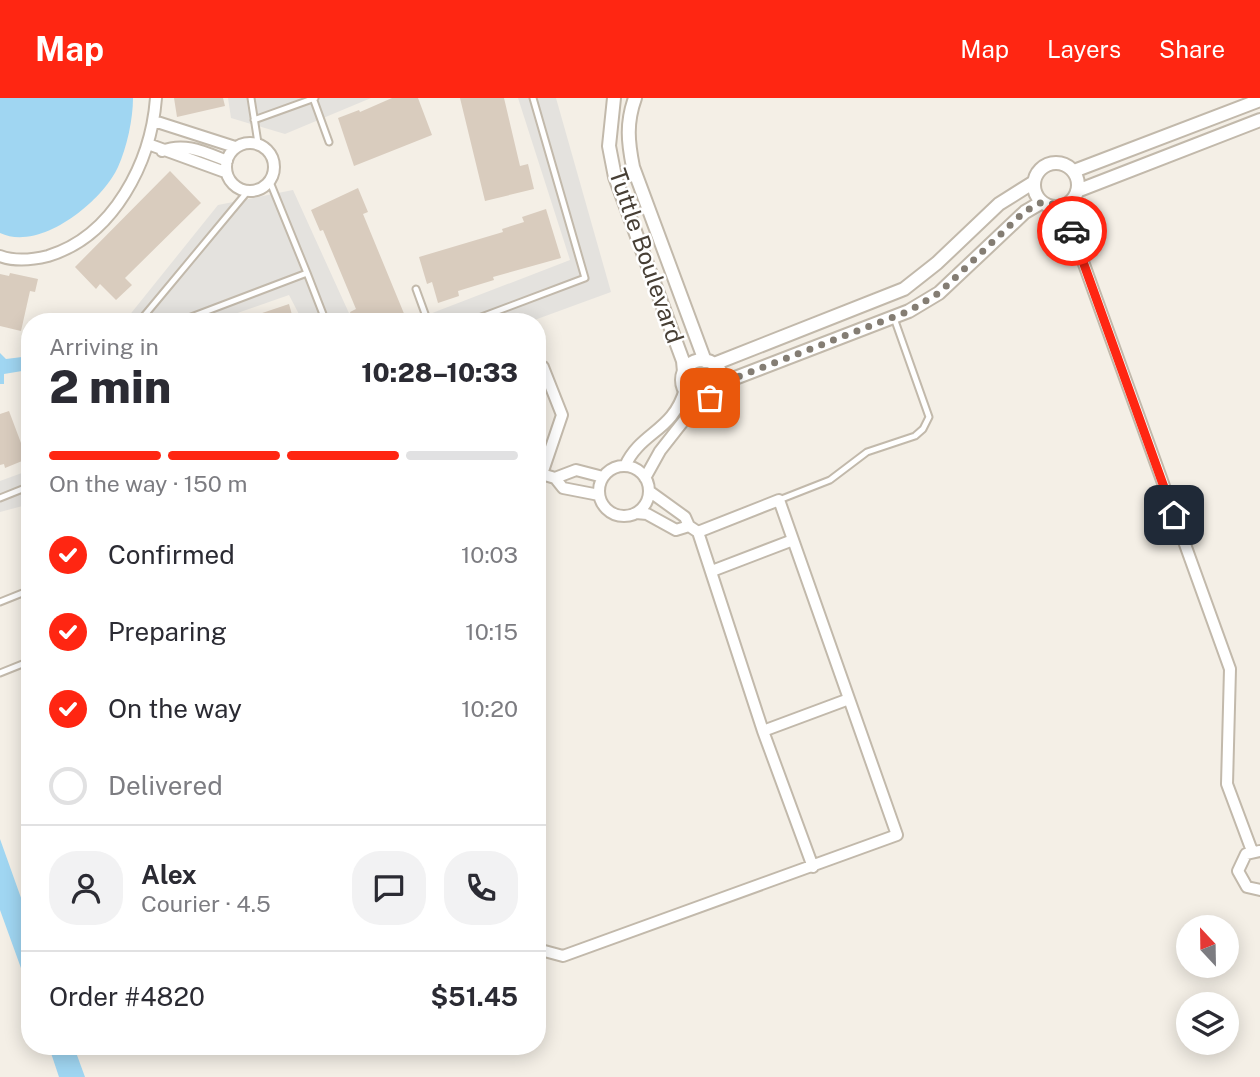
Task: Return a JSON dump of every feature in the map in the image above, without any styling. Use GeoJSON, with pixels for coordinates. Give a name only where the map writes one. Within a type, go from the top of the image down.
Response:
{"type":"FeatureCollection","features":[{"type":"Feature","properties":{"kind":"street"},"geometry":{"type":"LineString","coordinates":[[0,256],[34,260],[60,252],[82,240],[102,222],[126,193],[148,144],[156,98]]}},
{"type":"Feature","properties":{"kind":"street","name":"Tuttle Boulevard"},"geometry":{"type":"LineString","coordinates":[[614,98],[609,146],[615,177],[683,361],[684,372]]}},
{"type":"Feature","properties":{"kind":"street","name":"Tuttle Boulevard"},"geometry":{"type":"LineString","coordinates":[[635,98],[627,128],[633,167],[709,362]]}},
{"type":"Feature","properties":{"kind":"street"},"geometry":{"type":"LineString","coordinates":[[1074,171],[1260,100]]}},
{"type":"Feature","properties":{"kind":"street"},"geometry":{"type":"LineString","coordinates":[[1063,206],[1077,191],[1260,120]]}},
{"type":"Feature","properties":{"kind":"street"},"geometry":{"type":"LineString","coordinates":[[148,144],[162,151],[174,146],[193,148],[226,166],[233,184],[248,191],[256,190],[270,182],[274,160],[270,152],[258,143],[235,147],[154,121]]}},
{"type":"Feature","properties":{"kind":"street"},"geometry":{"type":"LineString","coordinates":[[226,166],[235,147]]}},
{"type":"Feature","properties":{"kind":"street"},"geometry":{"type":"LineString","coordinates":[[625,466],[636,448],[664,427],[674,415],[685,389],[684,372],[692,363],[709,362],[904,289],[937,263],[999,204],[1034,182],[1040,169],[1046,164],[1061,163],[1074,171],[1077,191]]}},
{"type":"Feature","properties":{"kind":"street"},"geometry":{"type":"LineString","coordinates":[[1034,182],[1037,197],[1042,202],[1063,206]]}},
{"type":"Feature","properties":{"kind":"street"},"geometry":{"type":"LineString","coordinates":[[645,478],[660,451],[700,400],[715,395],[722,383],[894,317],[939,293],[1024,212],[1042,202]]}},
{"type":"Feature","properties":{"kind":"street"},"geometry":{"type":"LineString","coordinates":[[1063,206],[1230,669],[1227,784],[1256,851],[1239,864],[1239,877],[1247,887],[1260,890]]}},
{"type":"Feature","properties":{"kind":"street"},"geometry":{"type":"LineString","coordinates":[[709,362],[720,372],[722,383]]}},
{"type":"Feature","properties":{"kind":"street"},"geometry":{"type":"LineString","coordinates":[[546,375],[562,415],[546,457]]}},
{"type":"Feature","properties":{"kind":"street"},"geometry":{"type":"LineString","coordinates":[[685,389],[700,400]]}},
{"type":"Feature","properties":{"kind":"street"},"geometry":{"type":"LineString","coordinates":[[599,495],[603,477],[609,471],[625,466],[640,472],[649,491],[647,501],[636,513]]}},
{"type":"Feature","properties":{"kind":"street"},"geometry":{"type":"LineString","coordinates":[[555,478],[576,470],[603,477]]}},
{"type":"Feature","properties":{"kind":"street"},"geometry":{"type":"LineString","coordinates":[[546,475],[555,478],[563,488],[599,495],[612,513],[628,516],[636,513],[647,514],[676,530],[693,529],[779,500],[897,835],[562,956],[546,952]]}},
{"type":"Feature","properties":{"kind":"street"},"geometry":{"type":"LineString","coordinates":[[649,491],[685,517],[712,571],[763,730],[813,867]]}},
{"type":"Feature","properties":{"kind":"street"},"geometry":{"type":"LineString","coordinates":[[712,571],[793,540]]}},
{"type":"Feature","properties":{"kind":"street"},"geometry":{"type":"LineString","coordinates":[[763,730],[849,699]]}},
{"type":"Feature","properties":{"kind":"lane"},"geometry":{"type":"LineString","coordinates":[[251,98],[258,143]]}},
{"type":"Feature","properties":{"kind":"lane"},"geometry":{"type":"LineString","coordinates":[[254,120],[314,98],[329,142]]}},
{"type":"Feature","properties":{"kind":"lane"},"geometry":{"type":"LineString","coordinates":[[492,313],[585,278],[533,98]]}},
{"type":"Feature","properties":{"kind":"lane"},"geometry":{"type":"LineString","coordinates":[[270,182],[322,313]]}},
{"type":"Feature","properties":{"kind":"lane"},"geometry":{"type":"LineString","coordinates":[[146,313],[248,191]]}},
{"type":"Feature","properties":{"kind":"lane"},"geometry":{"type":"LineString","coordinates":[[202,313],[307,274]]}},
{"type":"Feature","properties":{"kind":"lane"},"geometry":{"type":"LineString","coordinates":[[416,289],[425,313]]}},
{"type":"Feature","properties":{"kind":"lane"},"geometry":{"type":"LineString","coordinates":[[779,500],[830,480],[867,452],[915,436],[923,429],[929,418],[894,317]]}},
{"type":"Feature","properties":{"kind":"lane"},"geometry":{"type":"LineString","coordinates":[[0,498],[21,490]]}},
{"type":"Feature","properties":{"kind":"lane"},"geometry":{"type":"LineString","coordinates":[[0,602],[21,594]]}},
{"type":"Feature","properties":{"kind":"lane"},"geometry":{"type":"LineString","coordinates":[[0,673],[21,665]]}},
{"type":"Feature","properties":{"kind":"shaded area"},"geometry":{"type":"Polygon","coordinates":[[[228,98],[371,98],[285,134],[231,118],[228,98]]]}},
{"type":"Feature","properties":{"kind":"shaded area"},"geometry":{"type":"Polygon","coordinates":[[[518,98],[556,98],[611,292],[546,316],[546,313],[432,313],[570,260],[518,98]]]}},
{"type":"Feature","properties":{"kind":"shaded area"},"geometry":{"type":"Polygon","coordinates":[[[293,190],[349,313],[298,313],[289,295],[238,313],[131,313],[218,205],[293,190]]]}},
{"type":"Feature","properties":{"kind":"shaded area"},"geometry":{"type":"Polygon","coordinates":[[[21,473],[21,506],[0,512],[0,481],[21,473]]]}},
{"type":"Feature","properties":{"kind":"water"},"geometry":{"type":"Polygon","coordinates":[[[0,98],[133,98],[127,142],[110,181],[68,220],[33,236],[16,237],[0,233],[0,98]]]}},
{"type":"Feature","properties":{"kind":"water"},"geometry":{"type":"Polygon","coordinates":[[[0,353],[6,359],[21,357],[21,371],[4,374],[4,384],[0,384],[0,353]]]}},
{"type":"Feature","properties":{"kind":"water"},"geometry":{"type":"Polygon","coordinates":[[[0,839],[21,898],[21,968],[0,910],[0,839]]]}},
{"type":"Feature","properties":{"kind":"water"},"geometry":{"type":"Polygon","coordinates":[[[52,1055],[77,1055],[85,1077],[59,1077],[52,1055]]]}},
{"type":"Feature","properties":{"kind":"building"},"geometry":{"type":"Polygon","coordinates":[[[174,98],[223,98],[225,106],[177,117],[174,98]]]}},
{"type":"Feature","properties":{"kind":"building"},"geometry":{"type":"Polygon","coordinates":[[[392,98],[418,98],[432,135],[354,166],[338,118],[392,98]]]}},
{"type":"Feature","properties":{"kind":"building"},"geometry":{"type":"Polygon","coordinates":[[[460,98],[504,98],[520,166],[528,164],[534,189],[485,201],[460,98]]]}},
{"type":"Feature","properties":{"kind":"building"},"geometry":{"type":"Polygon","coordinates":[[[170,171],[201,203],[125,278],[132,285],[116,300],[100,284],[96,289],[75,267],[170,171]]]}},
{"type":"Feature","properties":{"kind":"building"},"geometry":{"type":"Polygon","coordinates":[[[358,188],[368,212],[363,214],[404,313],[350,313],[356,309],[323,230],[320,231],[311,210],[358,188]]]}},
{"type":"Feature","properties":{"kind":"building"},"geometry":{"type":"Polygon","coordinates":[[[546,209],[561,258],[493,277],[494,280],[458,291],[459,296],[438,303],[432,282],[427,284],[419,257],[503,232],[502,229],[524,222],[522,217],[546,209]]]}},
{"type":"Feature","properties":{"kind":"building"},"geometry":{"type":"Polygon","coordinates":[[[10,273],[38,279],[35,292],[30,291],[25,313],[21,313],[21,331],[0,326],[0,274],[9,276],[10,273]]]}},
{"type":"Feature","properties":{"kind":"building"},"geometry":{"type":"Polygon","coordinates":[[[289,304],[292,313],[262,313],[289,304]]]}},
{"type":"Feature","properties":{"kind":"building"},"geometry":{"type":"Polygon","coordinates":[[[9,411],[21,443],[21,461],[5,468],[4,464],[0,465],[0,414],[9,411]]]}},
{"type":"Feature","properties":{"kind":"way so far"},"geometry":{"type":"LineString","coordinates":[[710,398],[722,383],[909,311],[939,293],[1024,212],[1042,202],[1049,206],[1063,206],[1072,231]]}},
{"type":"Feature","properties":{"kind":"route"},"geometry":{"type":"LineString","coordinates":[[1072,231],[1174,515]]}}]}
